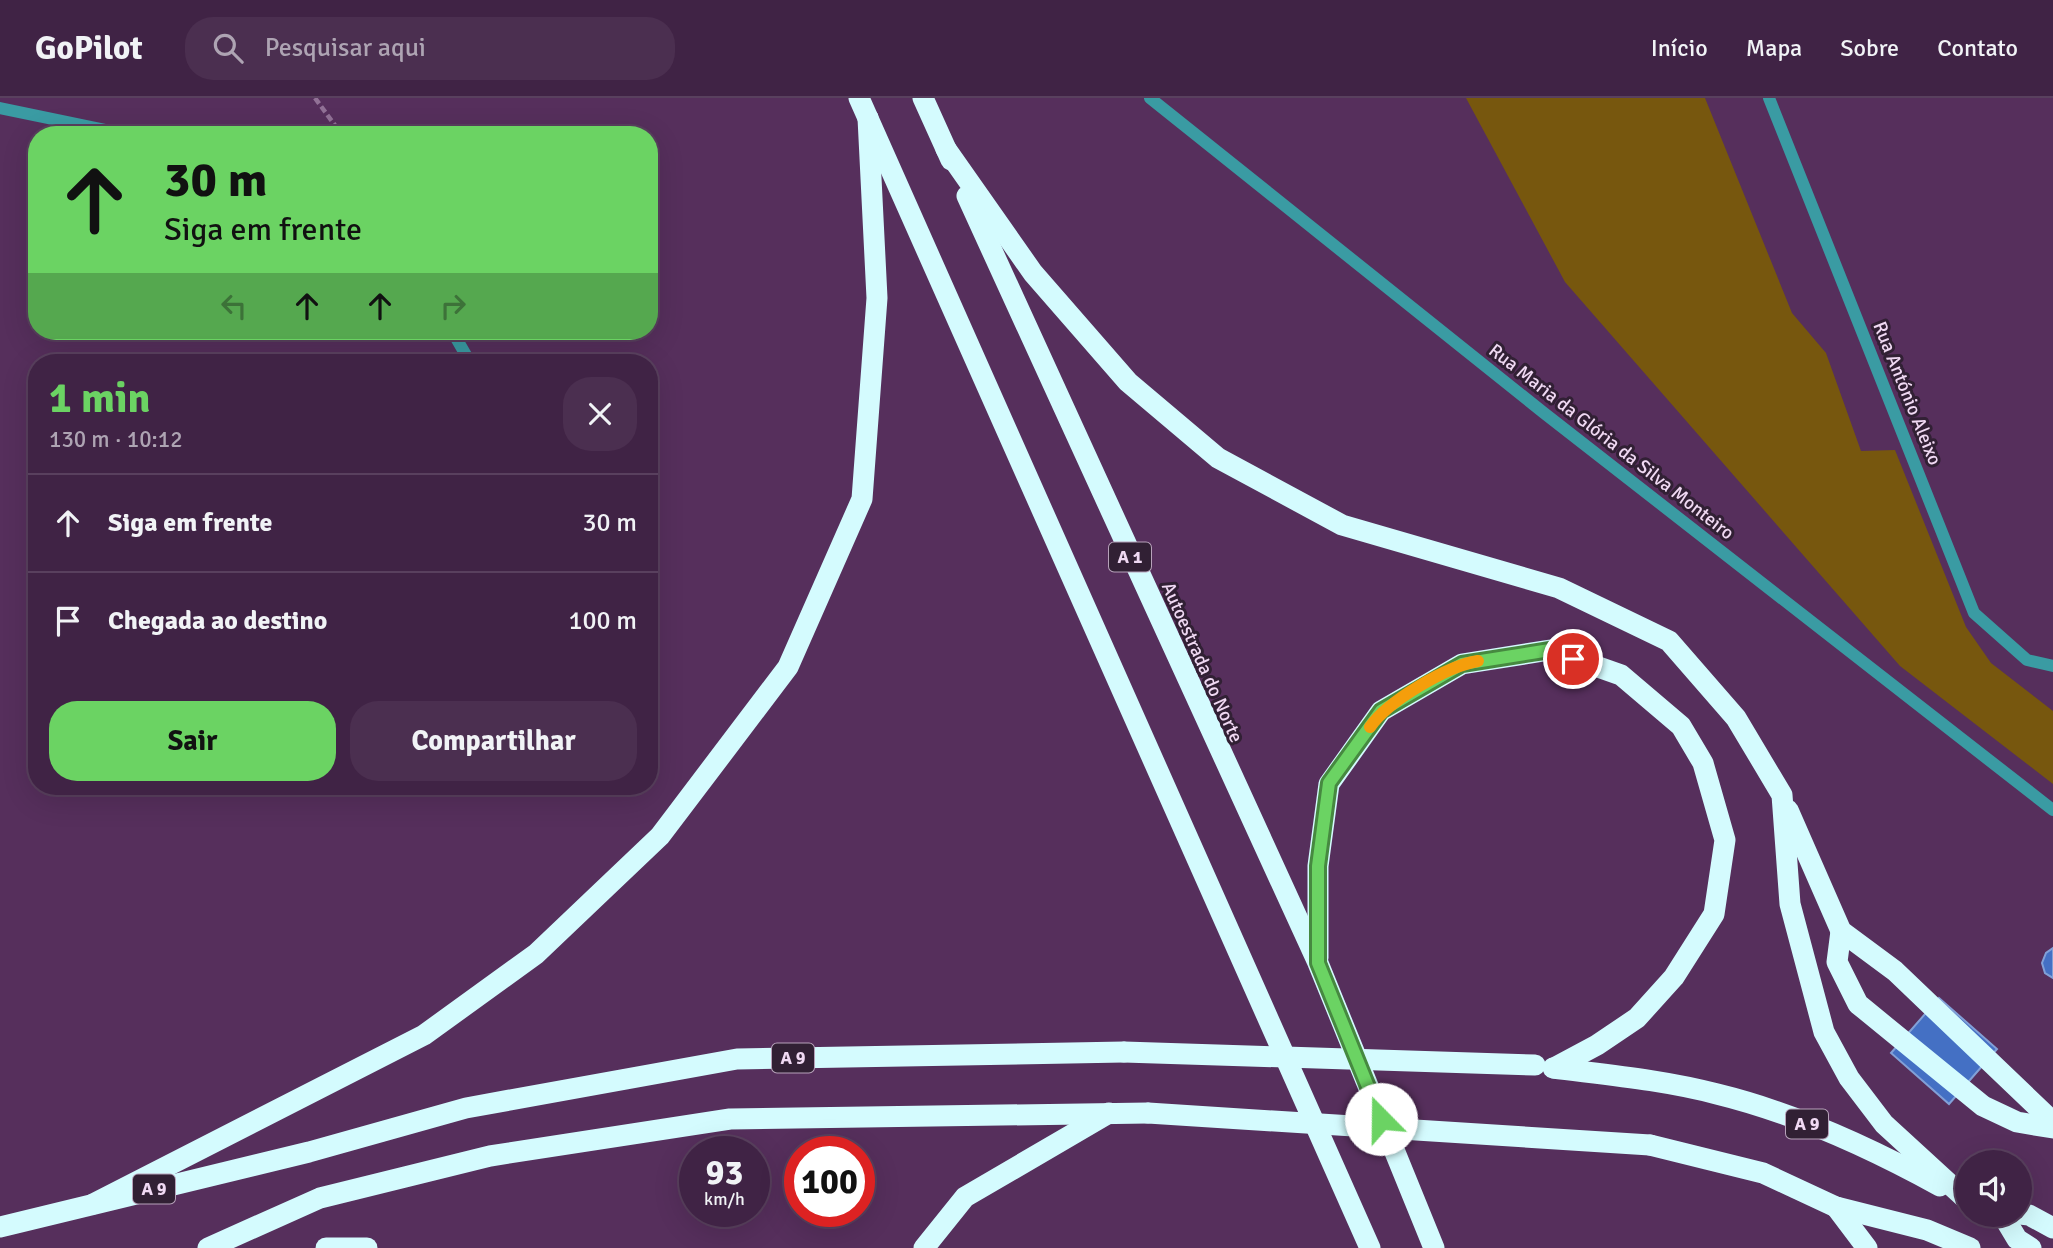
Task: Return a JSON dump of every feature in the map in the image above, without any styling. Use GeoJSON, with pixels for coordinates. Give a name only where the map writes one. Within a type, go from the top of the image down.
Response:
{"type":"FeatureCollection","features":[{"type":"Feature","properties":{"kind":"highway"},"geometry":{"type":"LineString","coordinates":[[859,98],[1370,1248]]}},
{"type":"Feature","properties":{"kind":"highway","name":"Autoestrada do Norte"},"geometry":{"type":"LineString","coordinates":[[923,98],[1318,963],[1434,1248]]}},
{"type":"Feature","properties":{"kind":"highway"},"geometry":{"type":"LineString","coordinates":[[93,1204],[424,1035],[536,954],[660,836],[788,667],[862,499],[877,298],[868,118]]}},
{"type":"Feature","properties":{"kind":"highway"},"geometry":{"type":"LineString","coordinates":[[946,149],[1033,273],[1128,382],[1218,458],[1342,526],[1559,588],[1669,641],[1736,718],[1782,795],[1841,931],[1895,971],[2053,1122]]}},
{"type":"Feature","properties":{"kind":"highway"},"geometry":{"type":"LineString","coordinates":[[1318,963],[1318,866],[1329,783],[1381,711],[1462,664],[1550,650],[1621,676],[1681,726],[1703,763],[1726,840],[1714,914],[1674,978],[1637,1018],[1597,1045],[1544,1067]]}},
{"type":"Feature","properties":{"kind":"highway"},"geometry":{"type":"LineString","coordinates":[[1782,795],[1790,904],[1824,1032],[1849,1077],[1884,1124],[1955,1189]]}},
{"type":"Feature","properties":{"kind":"highway"},"geometry":{"type":"LineString","coordinates":[[1841,931],[1837,962],[1858,1004],[1983,1106],[2017,1122],[2053,1128]]}},
{"type":"Feature","properties":{"kind":"highway","name":"A 9"},"geometry":{"type":"LineString","coordinates":[[0,1227],[309,1152],[466,1108],[737,1059],[1124,1052],[1544,1067],[1636,1078],[1718,1094],[1808,1124],[1888,1158],[1955,1194]]}},
{"type":"Feature","properties":{"kind":"highway"},"geometry":{"type":"LineString","coordinates":[[924,1248],[965,1197],[1111,1112]]}},
{"type":"Feature","properties":{"kind":"highway"},"geometry":{"type":"LineString","coordinates":[[208,1248],[320,1198],[490,1156],[730,1119],[1111,1112],[1650,1144],[1763,1173],[1836,1207],[1927,1230],[1969,1248]]}},
{"type":"Feature","properties":{"kind":"highway"},"geometry":{"type":"LineString","coordinates":[[1350,1201],[1356,1248]]}},
{"type":"Feature","properties":{"kind":"highway"},"geometry":{"type":"LineString","coordinates":[[1836,1207],[1867,1248]]}},
{"type":"Feature","properties":{"kind":"highway"},"geometry":{"type":"LineString","coordinates":[[2032,1217],[2053,1228]]}},
{"type":"Feature","properties":{"kind":"highway"},"geometry":{"type":"LineString","coordinates":[[2010,1227],[2017,1239],[2031,1248]]}},
{"type":"Feature","properties":{"kind":"highway"},"geometry":{"type":"LineString","coordinates":[[1927,1230],[1944,1248]]}},
{"type":"Feature","properties":{"kind":"highway"},"geometry":{"type":"LineString","coordinates":[[326,1248],[365,1248]]}},
{"type":"Feature","properties":{"kind":"street","name":"Rua Maria da Glória da Silva Monteiro"},"geometry":{"type":"LineString","coordinates":[[1150,98],[1544,413],[2053,810]]}},
{"type":"Feature","properties":{"kind":"street","name":"Rua António Aleixo"},"geometry":{"type":"LineString","coordinates":[[1769,98],[1974,612],[2027,660],[2053,666]]}},
{"type":"Feature","properties":{"kind":"street"},"geometry":{"type":"LineString","coordinates":[[0,108],[87,126]]}},
{"type":"Feature","properties":{"kind":"path"},"geometry":{"type":"LineString","coordinates":[[315,98],[335,126]]}},
{"type":"Feature","properties":{"kind":"shaded area"},"geometry":{"type":"Polygon","coordinates":[[[1466,98],[1705,98],[1792,313],[1826,353],[1861,451],[1895,450],[1966,627],[1991,663],[2053,711],[2053,784],[1900,666],[1565,282],[1466,98]]]}},
{"type":"Feature","properties":{"kind":"building"},"geometry":{"type":"Polygon","coordinates":[[[2053,948],[2053,978],[2045,973],[2042,963],[2046,953],[2053,948]]]}},
{"type":"Feature","properties":{"kind":"building"},"geometry":{"type":"Polygon","coordinates":[[[1939,998],[1997,1049],[1949,1104],[1891,1053],[1939,998]]]}},
{"type":"Feature","properties":{"kind":"slow traffic"},"geometry":{"type":"LineString","coordinates":[[1370,727],[1381,711],[1462,664],[1478,661]]}},
{"type":"Feature","properties":{"kind":"route"},"geometry":{"type":"LineString","coordinates":[[1381,1119],[1318,963],[1318,866],[1329,783],[1381,711],[1462,664],[1550,650],[1573,659]]}}]}
